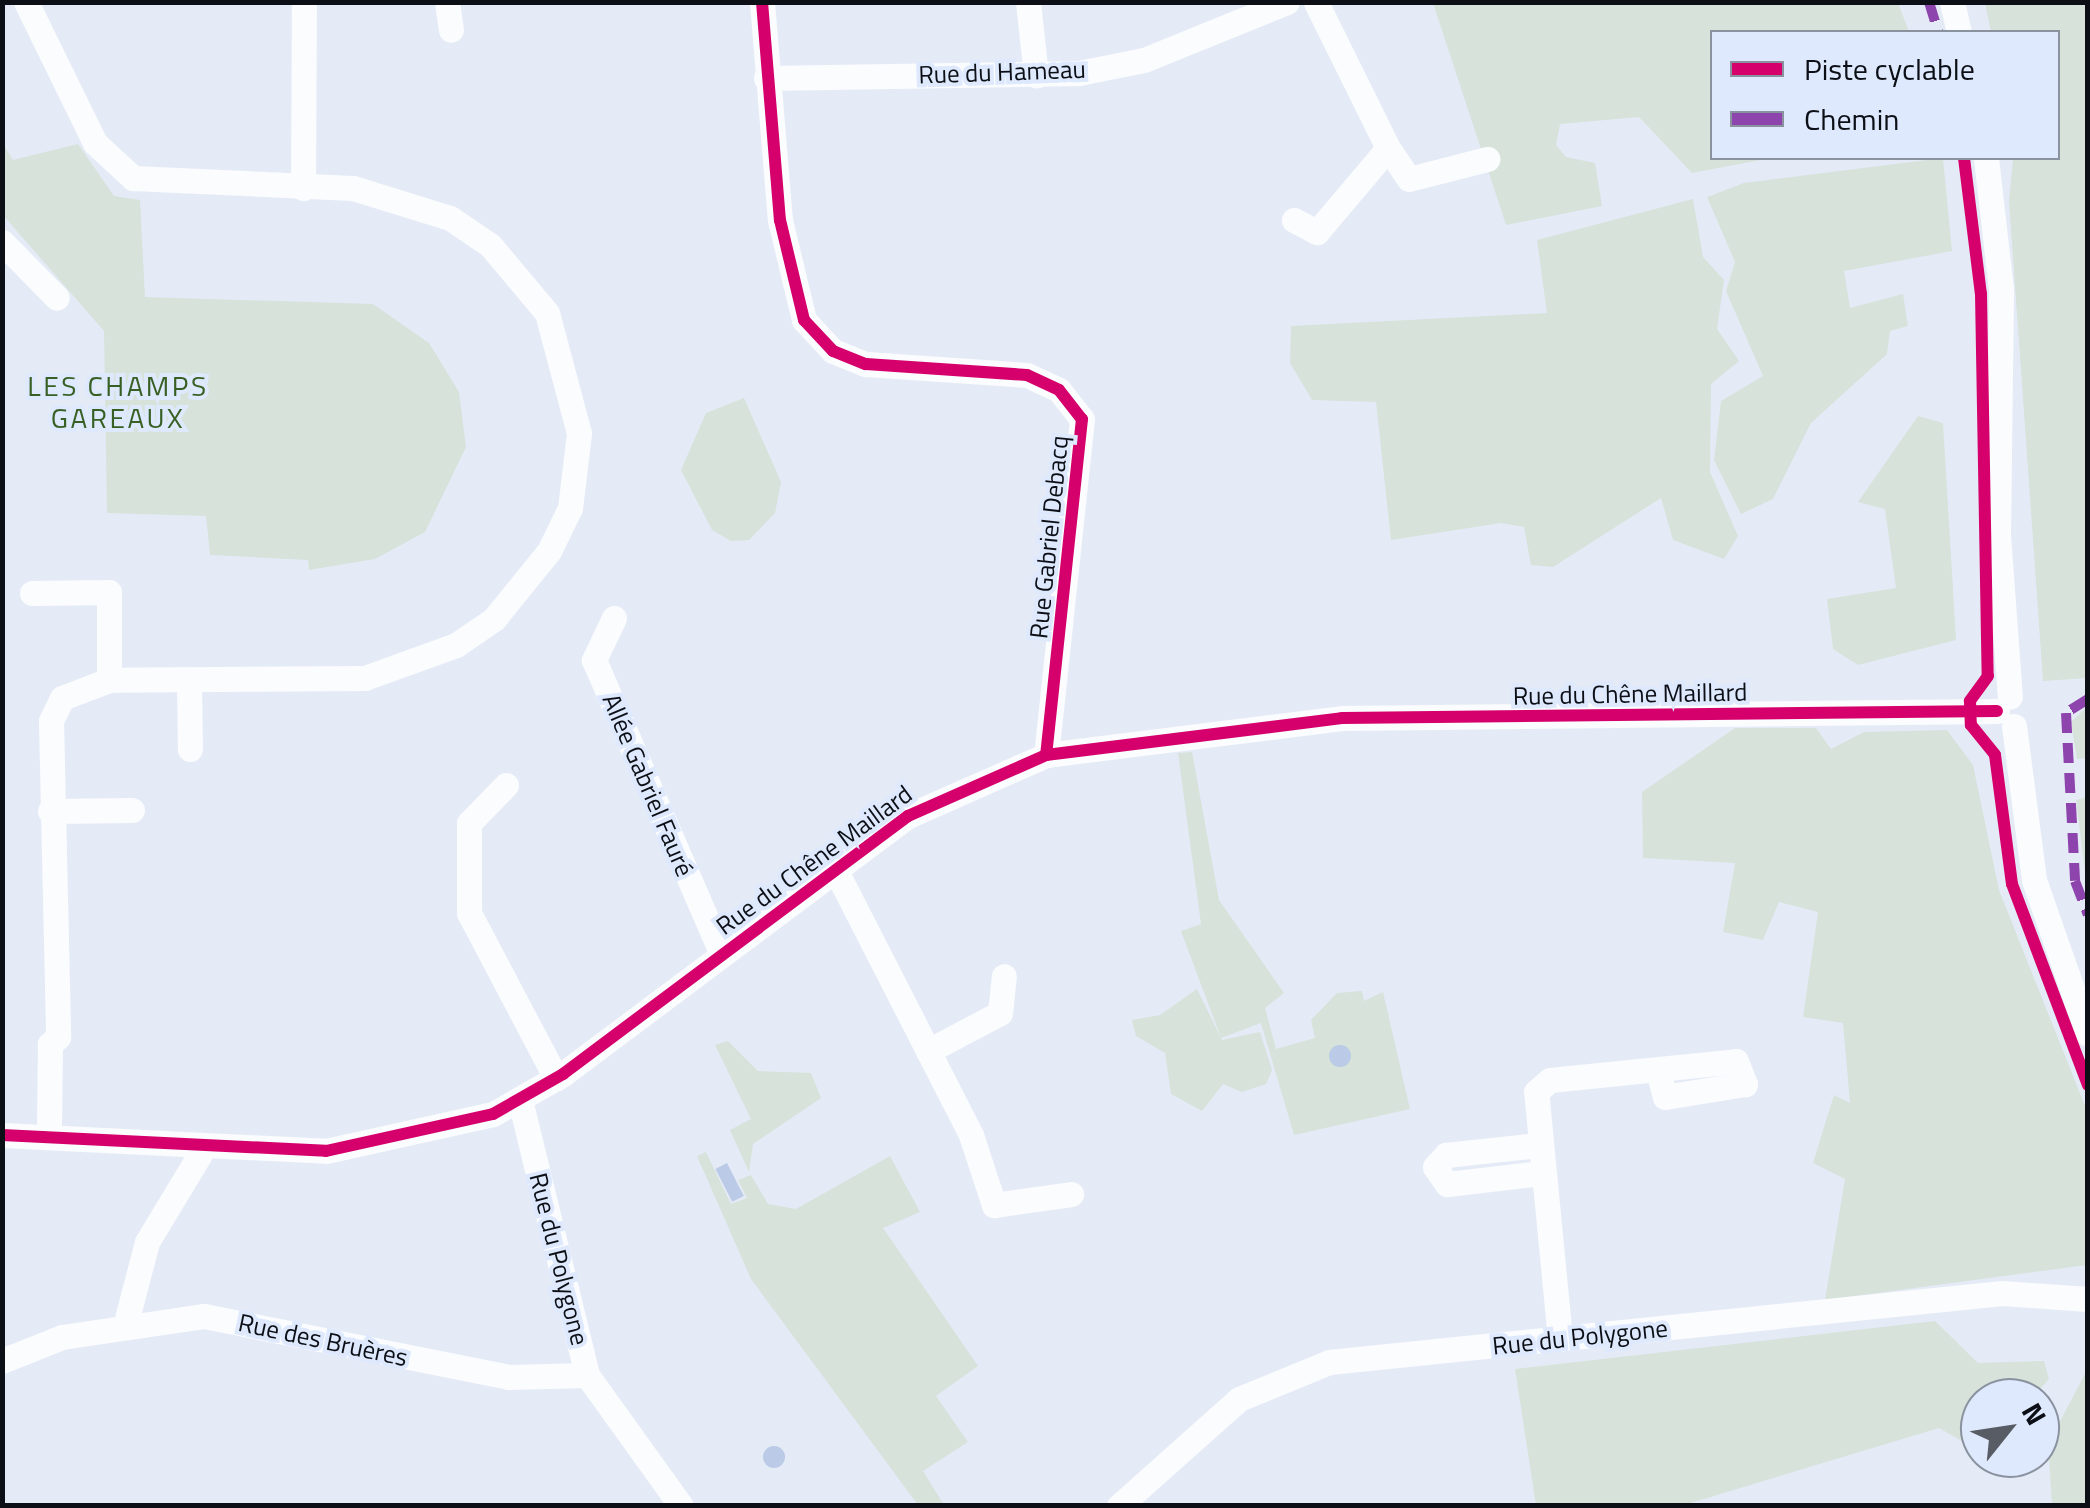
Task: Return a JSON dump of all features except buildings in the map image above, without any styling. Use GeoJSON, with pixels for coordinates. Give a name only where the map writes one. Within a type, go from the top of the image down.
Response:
{"type":"FeatureCollection","features":[{"type":"Feature","properties":{"kind":"street"},"geometry":{"type":"LineString","coordinates":[[26,2],[113,166],[156,184],[303,188],[403,198],[450,218],[522,276],[572,381],[576,483],[535,572],[456,644],[365,678],[108,680],[74,689],[54,712],[51,917],[58,1038],[50,1044],[49,1132]]}},
{"type":"Feature","properties":{"kind":"street"},"geometry":{"type":"LineString","coordinates":[[303,188],[304,2]]}},
{"type":"Feature","properties":{"kind":"street"},"geometry":{"type":"LineString","coordinates":[[447,2],[451,30]]}},
{"type":"Feature","properties":{"kind":"street","name":"Rue Gabriel Debacq"},"geometry":{"type":"LineString","coordinates":[[762,2],[766,78],[789,281],[822,340],[866,364],[1027,375],[1059,390],[1082,419],[1046,755]]}},
{"type":"Feature","properties":{"kind":"street"},"geometry":{"type":"LineString","coordinates":[[1028,2],[1036,76]]}},
{"type":"Feature","properties":{"kind":"street","name":"Rue du Hameau"},"geometry":{"type":"LineString","coordinates":[[766,78],[1036,76],[1144,60],[1287,2]]}},
{"type":"Feature","properties":{"kind":"street"},"geometry":{"type":"LineString","coordinates":[[1316,2],[1388,148],[1409,180],[1487,159]]}},
{"type":"Feature","properties":{"kind":"street"},"geometry":{"type":"LineString","coordinates":[[1952,2],[1959,30]]}},
{"type":"Feature","properties":{"kind":"street"},"geometry":{"type":"LineString","coordinates":[[1294,220],[1317,232],[1388,148]]}},
{"type":"Feature","properties":{"kind":"street"},"geometry":{"type":"LineString","coordinates":[[1986,160],[2001,290],[1998,535],[2007,712],[2034,880],[2088,1034]]}},
{"type":"Feature","properties":{"kind":"street"},"geometry":{"type":"LineString","coordinates":[[2,242],[57,298]]}},
{"type":"Feature","properties":{"kind":"street"},"geometry":{"type":"LineString","coordinates":[[32,592],[109,592],[108,680]]}},
{"type":"Feature","properties":{"kind":"street","name":"Allée Gabriel Fauré"},"geometry":{"type":"LineString","coordinates":[[614,618],[594,660],[722,954]]}},
{"type":"Feature","properties":{"kind":"street"},"geometry":{"type":"LineString","coordinates":[[189,681],[190,749]]}},
{"type":"Feature","properties":{"kind":"street","name":"Rue du Chêne Maillard"},"geometry":{"type":"LineString","coordinates":[[2,1135],[49,1132],[206,1146],[326,1151],[439,1132],[521,1104],[835,869],[924,808],[1046,755],[1342,718],[2007,712]]}},
{"type":"Feature","properties":{"kind":"street"},"geometry":{"type":"LineString","coordinates":[[506,785],[468,822],[469,913],[556,1078]]}},
{"type":"Feature","properties":{"kind":"street"},"geometry":{"type":"LineString","coordinates":[[50,811],[132,810]]}},
{"type":"Feature","properties":{"kind":"street"},"geometry":{"type":"LineString","coordinates":[[835,869],[928,1051],[994,1205],[1071,1194]]}},
{"type":"Feature","properties":{"kind":"street"},"geometry":{"type":"LineString","coordinates":[[928,1051],[1000,1013],[1004,976]]}},
{"type":"Feature","properties":{"kind":"street"},"geometry":{"type":"LineString","coordinates":[[1560,1339],[1535,1099],[1544,1084],[1658,1070]]}},
{"type":"Feature","properties":{"kind":"street","name":"Rue du Polygone"},"geometry":{"type":"LineString","coordinates":[[521,1104],[588,1375],[682,1506]]}},
{"type":"Feature","properties":{"kind":"street"},"geometry":{"type":"LineString","coordinates":[[1539,1144],[1446,1154],[1435,1166],[1446,1184],[1542,1173]]}},
{"type":"Feature","properties":{"kind":"street"},"geometry":{"type":"LineString","coordinates":[[125,1326],[147,1242],[206,1146]]}},
{"type":"Feature","properties":{"kind":"street","name":"Rue du Polygone"},"geometry":{"type":"LineString","coordinates":[[1119,1506],[1218,1415],[1296,1370],[2002,1292],[2088,1299]]}},
{"type":"Feature","properties":{"kind":"street","name":"Rue des Bruères"},"geometry":{"type":"LineString","coordinates":[[2,1361],[125,1326],[204,1316],[508,1377],[588,1375]]}},
{"type":"Feature","properties":{"kind":"shaded area"},"geometry":{"type":"Polygon","coordinates":[[[1433,3],[1898,3],[1908,30],[1710,30],[1710,160],[1760,160],[1692,173],[1639,117],[1560,124],[1556,145],[1566,157],[1595,163],[1602,206],[1506,225],[1433,3]]]}},
{"type":"Feature","properties":{"kind":"shaded area"},"geometry":{"type":"Polygon","coordinates":[[[1985,3],[2087,3],[2087,678],[2043,681],[2009,201],[2013,160],[2060,160],[2060,30],[1991,30],[1985,3]]]}},
{"type":"Feature","properties":{"kind":"shaded area"},"geometry":{"type":"Polygon","coordinates":[[[3,144],[13,160],[78,144],[114,196],[140,200],[145,297],[373,304],[429,343],[459,392],[466,447],[425,532],[375,559],[309,570],[308,560],[210,555],[206,516],[107,513],[104,331],[3,215],[3,144]]]}},
{"type":"Feature","properties":{"kind":"shaded area"},"geometry":{"type":"Polygon","coordinates":[[[1943,160],[1952,251],[1844,271],[1850,308],[1903,294],[1908,326],[1890,331],[1887,354],[1811,423],[1773,499],[1741,514],[1714,460],[1721,401],[1763,376],[1726,291],[1735,262],[1707,197],[1744,183],[1943,160]]]}},
{"type":"Feature","properties":{"kind":"shaded area"},"geometry":{"type":"Polygon","coordinates":[[[1693,199],[1703,257],[1724,280],[1717,329],[1739,361],[1711,384],[1710,472],[1738,536],[1724,559],[1673,540],[1661,498],[1553,567],[1531,565],[1524,527],[1501,523],[1391,540],[1376,402],[1312,400],[1290,363],[1291,326],[1547,313],[1537,240],[1693,199]]]}},
{"type":"Feature","properties":{"kind":"shaded area"},"geometry":{"type":"Polygon","coordinates":[[[744,398],[781,482],[775,513],[749,540],[731,541],[712,530],[681,470],[706,413],[744,398]]]}},
{"type":"Feature","properties":{"kind":"shaded area"},"geometry":{"type":"Polygon","coordinates":[[[1918,416],[1943,423],[1956,640],[1858,665],[1833,649],[1827,599],[1896,588],[1885,509],[1858,502],[1918,416]]]}},
{"type":"Feature","properties":{"kind":"shaded area"},"geometry":{"type":"Polygon","coordinates":[[[2087,707],[2087,758],[2077,759],[2071,722],[2087,707]]]}},
{"type":"Feature","properties":{"kind":"shaded area"},"geometry":{"type":"Polygon","coordinates":[[[1735,728],[1816,728],[1831,749],[1864,732],[1947,730],[1973,765],[1999,890],[2087,1111],[2087,1265],[1825,1300],[1845,1179],[1813,1163],[1834,1095],[1850,1103],[1843,1023],[1803,1017],[1818,912],[1779,902],[1763,940],[1723,932],[1735,863],[1643,858],[1642,792],[1735,728]]]}},
{"type":"Feature","properties":{"kind":"shaded area"},"geometry":{"type":"Polygon","coordinates":[[[1192,752],[1219,900],[1284,993],[1265,1008],[1276,1049],[1315,1038],[1311,1020],[1337,993],[1362,991],[1364,1001],[1383,992],[1410,1109],[1294,1135],[1261,1023],[1221,1038],[1181,931],[1201,924],[1178,753],[1192,752]]]}},
{"type":"Feature","properties":{"kind":"shaded area"},"geometry":{"type":"Polygon","coordinates":[[[2088,797],[2087,888],[2076,800],[2088,797]]]}},
{"type":"Feature","properties":{"kind":"shaded area"},"geometry":{"type":"Polygon","coordinates":[[[1197,989],[1222,1040],[1260,1032],[1272,1070],[1266,1084],[1242,1092],[1223,1084],[1202,1111],[1171,1094],[1165,1053],[1136,1036],[1132,1020],[1160,1015],[1197,989]]]}},
{"type":"Feature","properties":{"kind":"shaded area"},"geometry":{"type":"Polygon","coordinates":[[[728,1041],[758,1071],[811,1073],[821,1098],[753,1144],[749,1172],[730,1130],[751,1119],[715,1045],[728,1041]]]}},
{"type":"Feature","properties":{"kind":"shaded area"},"geometry":{"type":"Polygon","coordinates":[[[706,1152],[731,1204],[747,1198],[738,1180],[751,1175],[768,1204],[796,1209],[890,1156],[920,1212],[883,1228],[978,1366],[936,1396],[968,1442],[923,1471],[944,1505],[918,1505],[751,1279],[697,1156],[706,1152]]]}},
{"type":"Feature","properties":{"kind":"shaded area"},"geometry":{"type":"Polygon","coordinates":[[[1935,1321],[1978,1363],[2044,1361],[2049,1378],[1960,1378],[1960,1440],[1939,1428],[1684,1505],[1536,1505],[1515,1369],[1935,1321]]]}},
{"type":"Feature","properties":{"kind":"shaded area"},"geometry":{"type":"Polygon","coordinates":[[[2087,1370],[2087,1505],[2052,1505],[2050,1478],[2060,1478],[2060,1421],[2087,1370]]]}},
{"type":"Feature","properties":{"kind":"water"},"geometry":{"type":"Polygon","coordinates":[[[1340,1045],[1348,1048],[1348,1064],[1340,1067],[1332,1064],[1329,1056],[1332,1048],[1340,1045]]]}},
{"type":"Feature","properties":{"kind":"water"},"geometry":{"type":"Polygon","coordinates":[[[727,1163],[744,1196],[732,1202],[715,1169],[727,1163]]]}},
{"type":"Feature","properties":{"kind":"water"},"geometry":{"type":"Polygon","coordinates":[[[770,1446],[778,1446],[785,1457],[778,1468],[770,1468],[763,1461],[763,1453],[770,1446]]]}},
{"type":"Feature","properties":{"kind":"marked path"},"geometry":{"type":"LineString","coordinates":[[1929,2],[1937,30]]}},
{"type":"Feature","properties":{"kind":"marked path"},"geometry":{"type":"LineString","coordinates":[[2088,699],[2066,713],[2075,881],[2088,915]]}},
{"type":"Feature","properties":{"kind":"cycle path"},"geometry":{"type":"LineString","coordinates":[[762,2],[780,220],[804,320],[833,351],[866,364],[1027,375],[1059,390],[1082,419],[1046,755]]}},
{"type":"Feature","properties":{"kind":"cycle path"},"geometry":{"type":"LineString","coordinates":[[1964,160],[1981,294],[1988,676],[1970,701],[1971,725],[1995,755],[2012,884],[2088,1085]]}},
{"type":"Feature","properties":{"kind":"cycle path"},"geometry":{"type":"LineString","coordinates":[[2,1135],[326,1151],[493,1114],[563,1074],[908,816],[1046,755],[1342,718],[1997,711]]}},
{"type":"Feature","properties":{"kind":"district","name":"LES CHAMPS GAREAUX"},"geometry":{"type":"Point","coordinates":[118,402]}}]}
